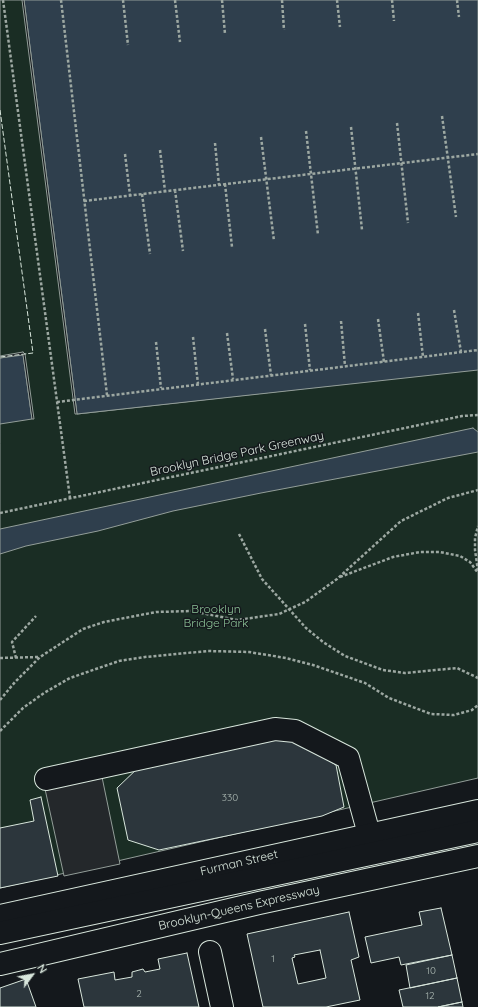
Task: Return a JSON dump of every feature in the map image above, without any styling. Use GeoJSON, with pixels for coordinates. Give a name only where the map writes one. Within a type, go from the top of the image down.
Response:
{"type":"FeatureCollection","features":[{"type":"Feature","properties":{"kind":"main road"},"geometry":{"type":"LineString","coordinates":[[46,779],[81,780],[275,729],[296,731],[348,758],[369,834]]}},
{"type":"Feature","properties":{"kind":"main road","name":"Furman Street"},"geometry":{"type":"LineString","coordinates":[[0,916],[478,811]]}},
{"type":"Feature","properties":{"kind":"main road","name":"Brooklyn-Queens Expressway"},"geometry":{"type":"LineString","coordinates":[[0,933],[478,831]]}},
{"type":"Feature","properties":{"kind":"main road","name":"Brooklyn-Queens Expressway"},"geometry":{"type":"LineString","coordinates":[[0,964],[259,903],[478,856]]}},
{"type":"Feature","properties":{"kind":"main road"},"geometry":{"type":"LineString","coordinates":[[210,952],[222,1007]]}},
{"type":"Feature","properties":{"kind":"path"},"geometry":{"type":"LineString","coordinates":[[3,0],[70,498]]}},
{"type":"Feature","properties":{"kind":"path"},"geometry":{"type":"LineString","coordinates":[[61,0],[107,395]]}},
{"type":"Feature","properties":{"kind":"path"},"geometry":{"type":"LineString","coordinates":[[123,0],[128,45]]}},
{"type":"Feature","properties":{"kind":"path"},"geometry":{"type":"LineString","coordinates":[[175,0],[180,42]]}},
{"type":"Feature","properties":{"kind":"path"},"geometry":{"type":"LineString","coordinates":[[222,0],[225,34]]}},
{"type":"Feature","properties":{"kind":"path"},"geometry":{"type":"LineString","coordinates":[[282,0],[284,30]]}},
{"type":"Feature","properties":{"kind":"path"},"geometry":{"type":"LineString","coordinates":[[337,0],[340,27]]}},
{"type":"Feature","properties":{"kind":"path"},"geometry":{"type":"LineString","coordinates":[[392,0],[394,21]]}},
{"type":"Feature","properties":{"kind":"path"},"geometry":{"type":"LineString","coordinates":[[457,0],[459,17]]}},
{"type":"Feature","properties":{"kind":"path"},"geometry":{"type":"LineString","coordinates":[[442,116],[456,217]]}},
{"type":"Feature","properties":{"kind":"path"},"geometry":{"type":"LineString","coordinates":[[397,122],[408,223]]}},
{"type":"Feature","properties":{"kind":"path"},"geometry":{"type":"LineString","coordinates":[[351,127],[362,230]]}},
{"type":"Feature","properties":{"kind":"path"},"geometry":{"type":"LineString","coordinates":[[306,131],[318,235]]}},
{"type":"Feature","properties":{"kind":"path"},"geometry":{"type":"LineString","coordinates":[[261,137],[274,241]]}},
{"type":"Feature","properties":{"kind":"path"},"geometry":{"type":"LineString","coordinates":[[215,143],[219,185]]}},
{"type":"Feature","properties":{"kind":"path"},"geometry":{"type":"LineString","coordinates":[[160,150],[164,191]]}},
{"type":"Feature","properties":{"kind":"path"},"geometry":{"type":"LineString","coordinates":[[125,154],[130,195]]}},
{"type":"Feature","properties":{"kind":"path"},"geometry":{"type":"LineString","coordinates":[[84,201],[478,154]]}},
{"type":"Feature","properties":{"kind":"path"},"geometry":{"type":"LineString","coordinates":[[225,184],[232,247]]}},
{"type":"Feature","properties":{"kind":"path"},"geometry":{"type":"LineString","coordinates":[[175,190],[183,251]]}},
{"type":"Feature","properties":{"kind":"path"},"geometry":{"type":"LineString","coordinates":[[142,194],[150,254]]}},
{"type":"Feature","properties":{"kind":"path"},"geometry":{"type":"LineString","coordinates":[[454,310],[461,352]]}},
{"type":"Feature","properties":{"kind":"path"},"geometry":{"type":"LineString","coordinates":[[418,313],[423,357]]}},
{"type":"Feature","properties":{"kind":"path"},"geometry":{"type":"LineString","coordinates":[[378,319],[384,362]]}},
{"type":"Feature","properties":{"kind":"path"},"geometry":{"type":"LineString","coordinates":[[341,321],[345,366]]}},
{"type":"Feature","properties":{"kind":"path"},"geometry":{"type":"LineString","coordinates":[[305,324],[310,370]]}},
{"type":"Feature","properties":{"kind":"path"},"geometry":{"type":"LineString","coordinates":[[265,329],[271,375]]}},
{"type":"Feature","properties":{"kind":"path"},"geometry":{"type":"LineString","coordinates":[[227,333],[233,379]]}},
{"type":"Feature","properties":{"kind":"path"},"geometry":{"type":"LineString","coordinates":[[193,337],[198,384]]}},
{"type":"Feature","properties":{"kind":"path"},"geometry":{"type":"LineString","coordinates":[[156,342],[161,388]]}},
{"type":"Feature","properties":{"kind":"path"},"geometry":{"type":"LineString","coordinates":[[57,402],[233,379],[478,350]]}},
{"type":"Feature","properties":{"kind":"path","name":"Brooklyn Bridge Park Greenway"},"geometry":{"type":"LineString","coordinates":[[0,513],[462,416],[478,415]]}},
{"type":"Feature","properties":{"kind":"path"},"geometry":{"type":"LineString","coordinates":[[0,700],[15,682],[40,657],[83,629],[131,616],[156,612],[191,611],[237,620],[280,614],[305,602],[337,579],[401,521],[448,498],[478,490]]}},
{"type":"Feature","properties":{"kind":"path"},"geometry":{"type":"LineString","coordinates":[[478,526],[474,550],[478,572]]}},
{"type":"Feature","properties":{"kind":"path"},"geometry":{"type":"LineString","coordinates":[[239,534],[262,580],[289,610],[323,642],[345,656],[383,670],[404,673],[457,668],[478,678]]}},
{"type":"Feature","properties":{"kind":"path"},"geometry":{"type":"LineString","coordinates":[[337,579],[393,557],[420,552],[440,552],[460,556],[470,562],[478,572]]}},
{"type":"Feature","properties":{"kind":"path"},"geometry":{"type":"LineString","coordinates":[[16,658],[12,642],[36,616]]}},
{"type":"Feature","properties":{"kind":"path"},"geometry":{"type":"LineString","coordinates":[[0,731],[23,708],[44,692],[70,678],[119,661],[208,651],[249,652],[286,658],[313,665],[365,683],[389,698],[431,714],[454,715],[472,710],[478,705]]}},
{"type":"Feature","properties":{"kind":"path"},"geometry":{"type":"LineString","coordinates":[[0,658],[40,657]]}},
{"type":"Feature","properties":{"kind":"green space","name":"Brooklyn Bridge Park"},"geometry":{"type":"Polygon","coordinates":[[[0,0],[24,0],[77,414],[478,369],[478,778],[0,888],[0,0]]]}},
{"type":"Feature","properties":{"kind":"shaded area"},"geometry":{"type":"Polygon","coordinates":[[[102,777],[120,864],[64,876],[45,789],[102,777]]]}},
{"type":"Feature","properties":{"kind":"water"},"geometry":{"type":"Polygon","coordinates":[[[24,0],[478,0],[478,370],[77,414],[24,0]]]}},
{"type":"Feature","properties":{"kind":"water"},"geometry":{"type":"Polygon","coordinates":[[[23,354],[32,419],[0,424],[0,358],[23,354]]]}},
{"type":"Feature","properties":{"kind":"water"},"geometry":{"type":"Polygon","coordinates":[[[473,428],[478,432],[478,452],[173,511],[98,531],[26,546],[0,554],[0,529],[473,428]]]}},
{"type":"Feature","properties":{"kind":"pier"},"geometry":{"type":"Polygon","coordinates":[[[22,0],[24,0],[77,414],[75,414],[22,0]]]}},
{"type":"Feature","properties":{"kind":"pier"},"geometry":{"type":"Polygon","coordinates":[[[23,352],[25,354],[34,419],[32,419],[23,355],[0,358],[0,356],[23,352]]]}},
{"type":"Feature","properties":{"kind":"building"},"geometry":{"type":"Polygon","coordinates":[[[286,734],[336,765],[344,807],[322,816],[159,850],[128,840],[117,788],[140,766],[286,734]]]}},
{"type":"Feature","properties":{"kind":"building"},"geometry":{"type":"Polygon","coordinates":[[[41,797],[58,876],[0,888],[0,828],[34,821],[30,800],[41,797]]]}},
{"type":"Feature","properties":{"kind":"building"},"geometry":{"type":"Polygon","coordinates":[[[441,908],[452,955],[401,965],[399,957],[371,963],[365,937],[422,925],[419,912],[441,908]]]}},
{"type":"Feature","properties":{"kind":"building"},"geometry":{"type":"Polygon","coordinates":[[[349,912],[359,957],[351,960],[360,1000],[326,1007],[263,1007],[247,934],[349,912]],[[320,950],[294,955],[295,957],[292,958],[298,984],[326,978],[320,950]]]}},
{"type":"Feature","properties":{"kind":"building"},"geometry":{"type":"Polygon","coordinates":[[[187,953],[199,1007],[84,1007],[78,979],[114,972],[115,980],[132,977],[132,972],[143,969],[145,972],[160,969],[158,959],[187,953]]]}},
{"type":"Feature","properties":{"kind":"building"},"geometry":{"type":"Polygon","coordinates":[[[452,955],[457,978],[410,988],[406,965],[452,955]]]}},
{"type":"Feature","properties":{"kind":"building"},"geometry":{"type":"Polygon","coordinates":[[[457,978],[462,1002],[438,1007],[403,1007],[399,990],[457,978]]]}},
{"type":"Feature","properties":{"kind":"building"},"geometry":{"type":"Polygon","coordinates":[[[26,979],[36,1007],[0,1007],[0,988],[26,979]]]}},
{"type":"Feature","properties":{"kind":"building"},"geometry":{"type":"Polygon","coordinates":[[[462,1002],[463,1007],[438,1007],[462,1002]]]}},
{"type":"Feature","properties":{"kind":"fence"},"geometry":{"type":"LineString","coordinates":[[0,110],[33,353],[0,357]]}}]}
